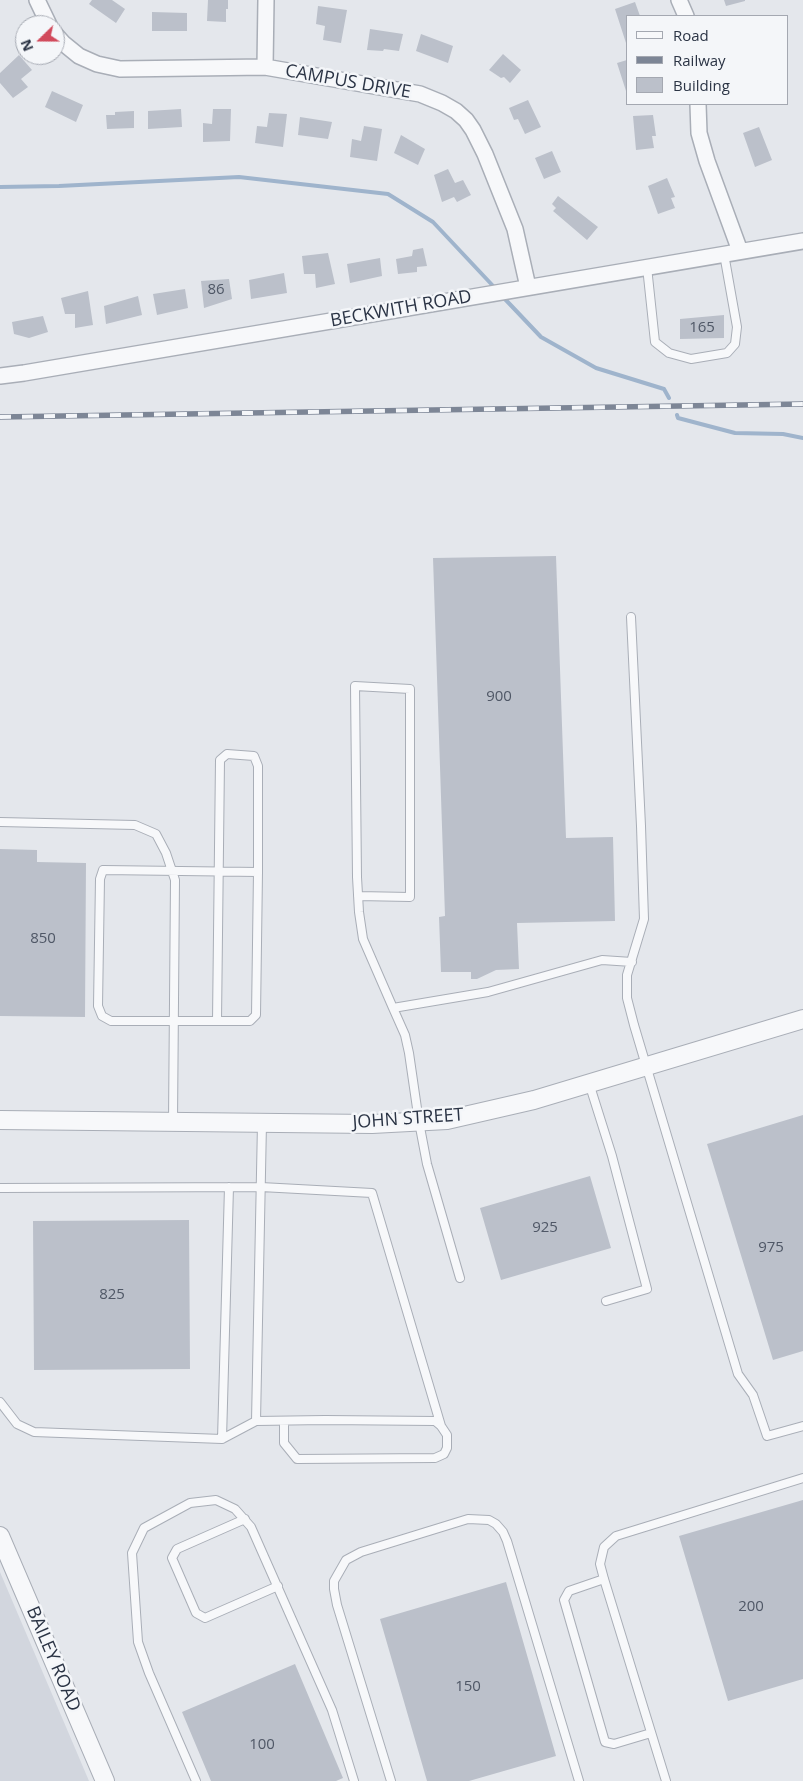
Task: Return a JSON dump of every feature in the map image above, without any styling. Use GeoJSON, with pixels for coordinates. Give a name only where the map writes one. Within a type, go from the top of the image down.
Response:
{"type":"FeatureCollection","features":[{"type":"Feature","properties":{"kind":"street"},"geometry":{"type":"LineString","coordinates":[[37,0],[44,15]]}},
{"type":"Feature","properties":{"kind":"street"},"geometry":{"type":"LineString","coordinates":[[265,68],[266,0]]}},
{"type":"Feature","properties":{"kind":"street"},"geometry":{"type":"LineString","coordinates":[[679,0],[686,15]]}},
{"type":"Feature","properties":{"kind":"street","name":"CAMPUS DRIVE"},"geometry":{"type":"LineString","coordinates":[[65,45],[79,56],[97,64],[120,69],[265,68],[420,94],[456,111],[473,130],[501,191],[515,229],[528,287]]}},
{"type":"Feature","properties":{"kind":"street"},"geometry":{"type":"LineString","coordinates":[[698,105],[699,133],[740,251]]}},
{"type":"Feature","properties":{"kind":"street","name":"BECKWITH ROAD"},"geometry":{"type":"LineString","coordinates":[[0,376],[24,374],[803,241]]}},
{"type":"Feature","properties":{"kind":"street","name":"JOHN STREET"},"geometry":{"type":"LineString","coordinates":[[0,1120],[372,1124],[447,1120],[534,1100],[803,1019]]}},
{"type":"Feature","properties":{"kind":"street","name":"BAILEY ROAD"},"geometry":{"type":"LineString","coordinates":[[0,1536],[105,1781]]}},
{"type":"Feature","properties":{"kind":"lane"},"geometry":{"type":"LineString","coordinates":[[647,267],[655,342],[669,353],[691,359],[727,353],[735,344],[737,327],[724,254]]}},
{"type":"Feature","properties":{"kind":"lane"},"geometry":{"type":"LineString","coordinates":[[630,617],[642,826],[644,919],[627,975],[628,998],[634,1025],[738,1374],[753,1395],[767,1436],[803,1426]]}},
{"type":"Feature","properties":{"kind":"lane"},"geometry":{"type":"LineString","coordinates":[[358,896],[410,897],[410,689],[355,686],[358,896],[363,940],[405,1036],[427,1164],[460,1278]]}},
{"type":"Feature","properties":{"kind":"lane"},"geometry":{"type":"LineString","coordinates":[[217,1021],[219,871],[220,760],[227,754],[254,756],[258,766],[258,872],[256,1015],[250,1021],[217,1021],[174,1021],[111,1021],[102,1016],[98,1006],[100,879],[104,870],[172,870],[219,871],[258,872]]}},
{"type":"Feature","properties":{"kind":"lane"},"geometry":{"type":"LineString","coordinates":[[0,822],[136,825],[156,834],[166,853],[175,880],[173,1122]]}},
{"type":"Feature","properties":{"kind":"lane"},"geometry":{"type":"LineString","coordinates":[[393,1008],[488,992],[602,960],[632,962]]}},
{"type":"Feature","properties":{"kind":"lane"},"geometry":{"type":"LineString","coordinates":[[589,1084],[612,1156],[647,1288],[606,1301]]}},
{"type":"Feature","properties":{"kind":"lane"},"geometry":{"type":"LineString","coordinates":[[256,1421],[262,1123]]}},
{"type":"Feature","properties":{"kind":"lane"},"geometry":{"type":"LineString","coordinates":[[222,1439],[229,1187]]}},
{"type":"Feature","properties":{"kind":"lane"},"geometry":{"type":"LineString","coordinates":[[0,1188],[261,1187],[372,1193],[441,1426],[447,1436],[447,1448],[444,1454],[435,1458],[297,1459],[284,1444],[284,1420]]}},
{"type":"Feature","properties":{"kind":"lane"},"geometry":{"type":"LineString","coordinates":[[0,1402],[17,1424],[34,1432],[222,1439],[256,1421],[434,1421],[441,1426]]}},
{"type":"Feature","properties":{"kind":"lane"},"geometry":{"type":"LineString","coordinates":[[666,1781],[600,1564],[604,1546],[616,1536],[803,1478]]}},
{"type":"Feature","properties":{"kind":"lane"},"geometry":{"type":"LineString","coordinates":[[196,1781],[138,1642],[132,1553],[144,1528],[190,1504],[216,1500],[235,1509],[252,1527],[332,1710],[354,1781]]}},
{"type":"Feature","properties":{"kind":"lane"},"geometry":{"type":"LineString","coordinates":[[245,1519],[177,1549],[172,1558],[196,1613],[205,1618],[278,1586]]}},
{"type":"Feature","properties":{"kind":"lane"},"geometry":{"type":"LineString","coordinates":[[391,1781],[337,1605],[334,1581],[346,1560],[360,1552],[468,1519],[489,1520],[504,1532],[579,1781]]}},
{"type":"Feature","properties":{"kind":"lane"},"geometry":{"type":"LineString","coordinates":[[604,1579],[569,1591],[564,1600],[605,1742],[614,1744],[651,1733]]}},
{"type":"Feature","properties":{"kind":"shaded area"},"geometry":{"type":"Polygon","coordinates":[[[0,1572],[89,1781],[0,1781],[0,1572]]]}},
{"type":"Feature","properties":{"kind":"building"},"geometry":{"type":"Polygon","coordinates":[[[92,0],[112,0],[125,9],[116,23],[89,4],[92,0]]]}},
{"type":"Feature","properties":{"kind":"building"},"geometry":{"type":"Polygon","coordinates":[[[208,0],[228,0],[226,22],[207,21],[208,0]]]}},
{"type":"Feature","properties":{"kind":"building"},"geometry":{"type":"Polygon","coordinates":[[[724,0],[745,0],[745,1],[726,6],[724,0]]]}},
{"type":"Feature","properties":{"kind":"building"},"geometry":{"type":"Polygon","coordinates":[[[635,2],[640,15],[626,15],[626,43],[615,9],[635,2]]]}},
{"type":"Feature","properties":{"kind":"building"},"geometry":{"type":"Polygon","coordinates":[[[318,6],[347,10],[341,43],[323,40],[325,26],[316,24],[318,6]]]}},
{"type":"Feature","properties":{"kind":"building"},"geometry":{"type":"Polygon","coordinates":[[[152,12],[187,13],[187,31],[152,31],[152,12]]]}},
{"type":"Feature","properties":{"kind":"building"},"geometry":{"type":"Polygon","coordinates":[[[370,29],[403,34],[399,51],[384,49],[383,51],[367,50],[370,29]]]}},
{"type":"Feature","properties":{"kind":"building"},"geometry":{"type":"Polygon","coordinates":[[[421,34],[453,46],[448,63],[416,51],[421,34]]]}},
{"type":"Feature","properties":{"kind":"building"},"geometry":{"type":"Polygon","coordinates":[[[503,54],[521,70],[510,83],[504,77],[501,78],[489,70],[503,54]]]}},
{"type":"Feature","properties":{"kind":"building"},"geometry":{"type":"Polygon","coordinates":[[[15,59],[15,65],[28,65],[32,70],[21,79],[28,87],[13,98],[0,83],[0,73],[15,59]]]}},
{"type":"Feature","properties":{"kind":"building"},"geometry":{"type":"Polygon","coordinates":[[[626,60],[626,91],[617,63],[626,60]]]}},
{"type":"Feature","properties":{"kind":"building"},"geometry":{"type":"Polygon","coordinates":[[[52,91],[83,105],[76,122],[45,107],[52,91]]]}},
{"type":"Feature","properties":{"kind":"building"},"geometry":{"type":"Polygon","coordinates":[[[528,100],[541,127],[525,134],[518,119],[514,120],[509,108],[528,100]]]}},
{"type":"Feature","properties":{"kind":"building"},"geometry":{"type":"Polygon","coordinates":[[[181,109],[182,127],[148,129],[148,111],[181,109]]]}},
{"type":"Feature","properties":{"kind":"building"},"geometry":{"type":"Polygon","coordinates":[[[213,109],[231,109],[230,141],[203,142],[203,123],[212,124],[213,109]]]}},
{"type":"Feature","properties":{"kind":"building"},"geometry":{"type":"Polygon","coordinates":[[[134,111],[134,128],[107,129],[106,115],[115,115],[115,112],[134,111]]]}},
{"type":"Feature","properties":{"kind":"building"},"geometry":{"type":"Polygon","coordinates":[[[269,113],[287,114],[283,147],[255,143],[257,126],[267,127],[269,113]]]}},
{"type":"Feature","properties":{"kind":"building"},"geometry":{"type":"Polygon","coordinates":[[[653,115],[656,136],[652,136],[654,148],[636,150],[633,116],[653,115]]]}},
{"type":"Feature","properties":{"kind":"building"},"geometry":{"type":"Polygon","coordinates":[[[300,117],[332,122],[328,139],[298,135],[300,117]]]}},
{"type":"Feature","properties":{"kind":"building"},"geometry":{"type":"Polygon","coordinates":[[[364,126],[382,129],[377,161],[350,157],[352,139],[361,141],[364,126]]]}},
{"type":"Feature","properties":{"kind":"building"},"geometry":{"type":"Polygon","coordinates":[[[759,127],[772,160],[755,167],[743,133],[759,127]]]}},
{"type":"Feature","properties":{"kind":"building"},"geometry":{"type":"Polygon","coordinates":[[[401,135],[425,149],[418,165],[394,153],[401,135]]]}},
{"type":"Feature","properties":{"kind":"building"},"geometry":{"type":"Polygon","coordinates":[[[552,151],[561,172],[544,179],[535,158],[552,151]]]}},
{"type":"Feature","properties":{"kind":"building"},"geometry":{"type":"Polygon","coordinates":[[[448,169],[455,183],[463,180],[471,195],[457,202],[454,197],[442,202],[434,175],[448,169]]]}},
{"type":"Feature","properties":{"kind":"building"},"geometry":{"type":"Polygon","coordinates":[[[667,178],[675,197],[671,198],[675,208],[658,214],[648,186],[667,178]]]}},
{"type":"Feature","properties":{"kind":"building"},"geometry":{"type":"Polygon","coordinates":[[[558,196],[598,227],[587,240],[553,211],[556,208],[552,204],[558,196]]]}},
{"type":"Feature","properties":{"kind":"building"},"geometry":{"type":"Polygon","coordinates":[[[423,248],[427,266],[417,267],[417,272],[398,274],[396,259],[412,256],[413,250],[423,248]]]}},
{"type":"Feature","properties":{"kind":"building"},"geometry":{"type":"Polygon","coordinates":[[[328,253],[335,284],[316,288],[315,274],[304,274],[302,256],[328,253]]]}},
{"type":"Feature","properties":{"kind":"building"},"geometry":{"type":"Polygon","coordinates":[[[380,258],[382,276],[350,283],[347,264],[380,258]]]}},
{"type":"Feature","properties":{"kind":"building"},"geometry":{"type":"Polygon","coordinates":[[[284,273],[287,293],[251,299],[249,280],[284,273]]]}},
{"type":"Feature","properties":{"kind":"building"},"geometry":{"type":"Polygon","coordinates":[[[229,279],[232,299],[204,308],[201,281],[229,279]]]}},
{"type":"Feature","properties":{"kind":"building"},"geometry":{"type":"Polygon","coordinates":[[[185,289],[188,308],[157,315],[153,294],[185,289]]]}},
{"type":"Feature","properties":{"kind":"building"},"geometry":{"type":"Polygon","coordinates":[[[88,291],[93,325],[75,328],[75,314],[65,314],[61,298],[88,291]]]}},
{"type":"Feature","properties":{"kind":"building"},"geometry":{"type":"Polygon","coordinates":[[[138,296],[142,315],[106,324],[104,306],[138,296]]]}},
{"type":"Feature","properties":{"kind":"building"},"geometry":{"type":"Polygon","coordinates":[[[724,315],[724,338],[680,339],[680,319],[724,315]]]}},
{"type":"Feature","properties":{"kind":"building"},"geometry":{"type":"Polygon","coordinates":[[[43,316],[48,332],[29,338],[14,334],[12,322],[43,316]]]}},
{"type":"Feature","properties":{"kind":"building"},"geometry":{"type":"Polygon","coordinates":[[[556,556],[566,838],[613,837],[615,921],[517,923],[519,969],[496,970],[477,979],[471,979],[471,972],[441,972],[439,917],[445,916],[433,558],[556,556]]]}},
{"type":"Feature","properties":{"kind":"building"},"geometry":{"type":"Polygon","coordinates":[[[0,849],[37,850],[37,862],[86,863],[85,1017],[0,1016],[0,849]]]}},
{"type":"Feature","properties":{"kind":"building"},"geometry":{"type":"Polygon","coordinates":[[[803,1115],[803,1351],[773,1360],[707,1144],[803,1115]]]}},
{"type":"Feature","properties":{"kind":"building"},"geometry":{"type":"Polygon","coordinates":[[[590,1176],[611,1248],[501,1280],[480,1208],[590,1176]]]}},
{"type":"Feature","properties":{"kind":"building"},"geometry":{"type":"Polygon","coordinates":[[[189,1220],[190,1369],[34,1370],[33,1221],[189,1220]]]}},
{"type":"Feature","properties":{"kind":"building"},"geometry":{"type":"Polygon","coordinates":[[[803,1500],[803,1679],[728,1701],[679,1536],[803,1500]]]}},
{"type":"Feature","properties":{"kind":"building"},"geometry":{"type":"Polygon","coordinates":[[[506,1582],[556,1756],[469,1781],[427,1781],[380,1619],[506,1582]]]}},
{"type":"Feature","properties":{"kind":"building"},"geometry":{"type":"Polygon","coordinates":[[[295,1664],[343,1778],[336,1781],[211,1781],[182,1712],[295,1664]]]}},
{"type":"Feature","properties":{"kind":"waterway"},"geometry":{"type":"LineString","coordinates":[[0,187],[239,177],[388,194],[433,222],[495,288]]}},
{"type":"Feature","properties":{"kind":"waterway"},"geometry":{"type":"LineString","coordinates":[[503,297],[541,337],[596,368],[664,389],[669,398]]}},
{"type":"Feature","properties":{"kind":"waterway"},"geometry":{"type":"LineString","coordinates":[[677,415],[678,418],[735,433],[783,434],[803,438]]}},
{"type":"Feature","properties":{"kind":"railway"},"geometry":{"type":"LineString","coordinates":[[0,417],[803,404]]}}]}
